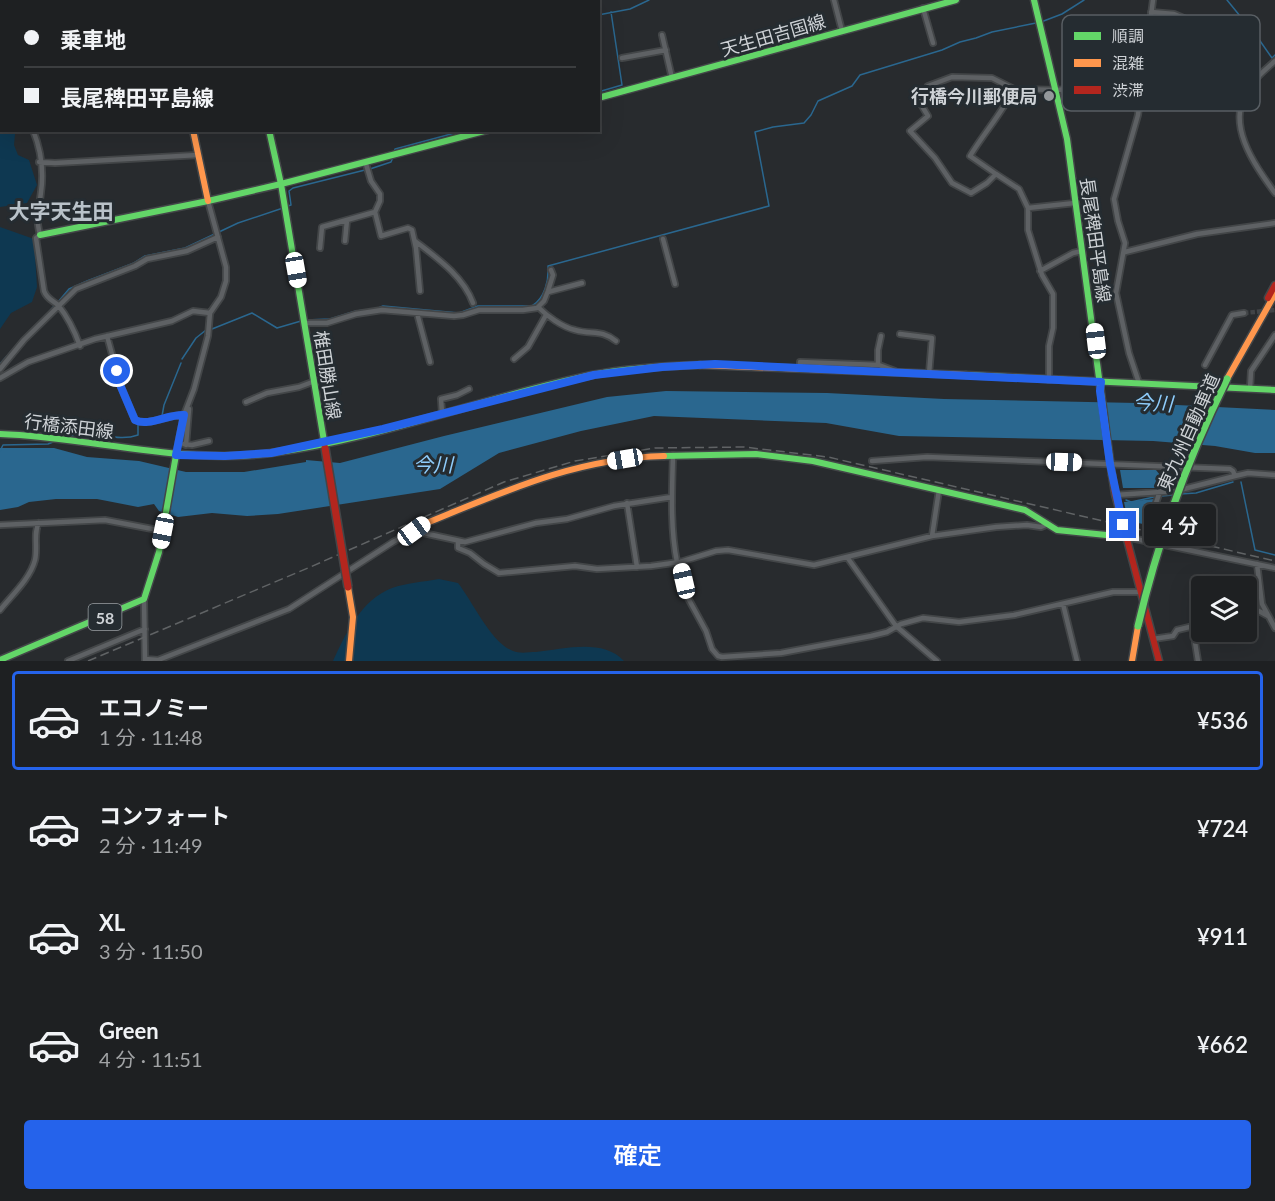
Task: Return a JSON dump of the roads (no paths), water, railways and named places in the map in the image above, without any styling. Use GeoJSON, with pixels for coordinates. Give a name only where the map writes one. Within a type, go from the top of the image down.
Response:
{"type":"FeatureCollection","features":[{"type":"Feature","properties":{"kind":"main road","name":"天生田吉国線"},"geometry":{"type":"LineString","coordinates":[[600,97],[956,0]]}},
{"type":"Feature","properties":{"kind":"main road","name":"長尾稗田平島線"},"geometry":{"type":"LineString","coordinates":[[1034,0],[1067,139],[1115,495],[1159,661]]}},
{"type":"Feature","properties":{"kind":"main road"},"geometry":{"type":"LineString","coordinates":[[193,132],[208,201]]}},
{"type":"Feature","properties":{"kind":"main road","name":"椎田勝山線"},"geometry":{"type":"LineString","coordinates":[[269,132],[281,184],[315,381],[353,617],[350,661]]}},
{"type":"Feature","properties":{"kind":"main road"},"geometry":{"type":"LineString","coordinates":[[40,235],[281,184],[366,164],[481,132]]}},
{"type":"Feature","properties":{"kind":"main road"},"geometry":{"type":"LineString","coordinates":[[1252,333],[1275,285]]}},
{"type":"Feature","properties":{"kind":"main road","name":"東九州自動車道"},"geometry":{"type":"LineString","coordinates":[[1132,661],[1138,626],[1155,559],[1171,508],[1203,429],[1227,379],[1275,294]]}},
{"type":"Feature","properties":{"kind":"main road"},"geometry":{"type":"LineString","coordinates":[[1252,333],[1275,302]]}},
{"type":"Feature","properties":{"kind":"main road","name":"行橋添田線"},"geometry":{"type":"LineString","coordinates":[[0,434],[60,439],[176,457],[250,455],[325,445],[594,375],[662,367],[715,364],[1275,390]]}},
{"type":"Feature","properties":{"kind":"main road"},"geometry":{"type":"LineString","coordinates":[[414,531],[424,524],[532,480],[572,468],[625,459],[724,454],[813,461],[1025,510],[1058,530],[1126,537]]}},
{"type":"Feature","properties":{"kind":"main road","name":"58"},"geometry":{"type":"LineString","coordinates":[[0,660],[112,614],[144,598],[159,552],[176,457]]}},
{"type":"Feature","properties":{"kind":"street"},"geometry":{"type":"LineString","coordinates":[[834,0],[842,31]]}},
{"type":"Feature","properties":{"kind":"street"},"geometry":{"type":"LineString","coordinates":[[1151,15],[1153,0]]}},
{"type":"Feature","properties":{"kind":"street"},"geometry":{"type":"LineString","coordinates":[[923,9],[933,43]]}},
{"type":"Feature","properties":{"kind":"street"},"geometry":{"type":"LineString","coordinates":[[1151,12],[1176,15]]}},
{"type":"Feature","properties":{"kind":"street"},"geometry":{"type":"LineString","coordinates":[[662,35],[672,78]]}},
{"type":"Feature","properties":{"kind":"street"},"geometry":{"type":"LineString","coordinates":[[622,58],[666,50]]}},
{"type":"Feature","properties":{"kind":"street"},"geometry":{"type":"LineString","coordinates":[[1260,76],[1275,61]]}},
{"type":"Feature","properties":{"kind":"street"},"geometry":{"type":"LineString","coordinates":[[996,174],[971,193],[952,183],[935,158],[909,131],[928,116],[919,101],[931,93],[928,86],[952,77],[992,78],[1014,89],[1062,90]]}},
{"type":"Feature","properties":{"kind":"street"},"geometry":{"type":"LineString","coordinates":[[1014,89],[1004,108],[993,119],[970,156],[1019,189],[1028,208],[1028,230],[1040,271],[1044,281],[1051,289],[1053,302],[1049,380]]}},
{"type":"Feature","properties":{"kind":"street"},"geometry":{"type":"LineString","coordinates":[[1137,111],[1131,143],[1114,199],[1125,243],[1116,293],[1129,353],[1139,383]]}},
{"type":"Feature","properties":{"kind":"street"},"geometry":{"type":"LineString","coordinates":[[1240,111],[1241,135],[1275,193]]}},
{"type":"Feature","properties":{"kind":"street"},"geometry":{"type":"LineString","coordinates":[[34,132],[38,144],[41,195],[36,214],[40,235],[36,238],[45,296],[58,306],[80,346]]}},
{"type":"Feature","properties":{"kind":"street"},"geometry":{"type":"LineString","coordinates":[[40,162],[55,164],[198,155]]}},
{"type":"Feature","properties":{"kind":"street"},"geometry":{"type":"LineString","coordinates":[[366,164],[371,181],[380,194],[380,201],[375,212],[381,236],[408,228],[412,230],[420,291]]}},
{"type":"Feature","properties":{"kind":"street"},"geometry":{"type":"LineString","coordinates":[[186,445],[190,403],[208,336],[210,313],[221,297],[226,281],[226,267],[208,201]]}},
{"type":"Feature","properties":{"kind":"street"},"geometry":{"type":"LineString","coordinates":[[1028,208],[1075,203]]}},
{"type":"Feature","properties":{"kind":"street"},"geometry":{"type":"LineString","coordinates":[[320,248],[322,227],[375,212]]}},
{"type":"Feature","properties":{"kind":"street"},"geometry":{"type":"LineString","coordinates":[[345,241],[347,220]]}},
{"type":"Feature","properties":{"kind":"street"},"geometry":{"type":"LineString","coordinates":[[1125,252],[1197,234],[1275,223]]}},
{"type":"Feature","properties":{"kind":"street"},"geometry":{"type":"LineString","coordinates":[[0,369],[76,289],[147,259],[187,251],[218,237]]}},
{"type":"Feature","properties":{"kind":"street"},"geometry":{"type":"LineString","coordinates":[[663,239],[675,284]]}},
{"type":"Feature","properties":{"kind":"street"},"geometry":{"type":"LineString","coordinates":[[415,241],[460,280],[470,293],[473,303]]}},
{"type":"Feature","properties":{"kind":"street"},"geometry":{"type":"LineString","coordinates":[[1040,271],[1082,251]]}},
{"type":"Feature","properties":{"kind":"street"},"geometry":{"type":"LineString","coordinates":[[305,323],[327,323],[382,310],[463,315],[479,310],[523,310],[538,307],[544,302],[548,292],[553,275],[552,270]]}},
{"type":"Feature","properties":{"kind":"street"},"geometry":{"type":"LineString","coordinates":[[548,292],[582,283]]}},
{"type":"Feature","properties":{"kind":"street"},"geometry":{"type":"LineString","coordinates":[[538,307],[546,315],[577,331],[606,333],[616,341]]}},
{"type":"Feature","properties":{"kind":"street"},"geometry":{"type":"LineString","coordinates":[[0,378],[28,362],[107,336],[172,321],[193,311],[210,313]]}},
{"type":"Feature","properties":{"kind":"street"},"geometry":{"type":"LineString","coordinates":[[417,313],[430,362]]}},
{"type":"Feature","properties":{"kind":"street"},"geometry":{"type":"LineString","coordinates":[[1205,365],[1232,315],[1244,313]]}},
{"type":"Feature","properties":{"kind":"street"},"geometry":{"type":"LineString","coordinates":[[514,359],[528,347],[546,315]]}},
{"type":"Feature","properties":{"kind":"street"},"geometry":{"type":"LineString","coordinates":[[900,334],[932,338],[929,374]]}},
{"type":"Feature","properties":{"kind":"street"},"geometry":{"type":"LineString","coordinates":[[1250,389],[1251,371],[1275,335]]}},
{"type":"Feature","properties":{"kind":"street"},"geometry":{"type":"LineString","coordinates":[[107,336],[121,387],[135,420],[143,423],[173,414],[184,415]]}},
{"type":"Feature","properties":{"kind":"street"},"geometry":{"type":"LineString","coordinates":[[878,365],[881,336]]}},
{"type":"Feature","properties":{"kind":"street"},"geometry":{"type":"LineString","coordinates":[[800,368],[800,362],[878,365],[895,369],[895,373]]}},
{"type":"Feature","properties":{"kind":"street"},"geometry":{"type":"LineString","coordinates":[[246,402],[267,393],[315,381]]}},
{"type":"Feature","properties":{"kind":"street"},"geometry":{"type":"LineString","coordinates":[[442,413],[441,399],[469,389]]}},
{"type":"Feature","properties":{"kind":"street"},"geometry":{"type":"LineString","coordinates":[[176,457],[184,415],[190,403]]}},
{"type":"Feature","properties":{"kind":"street"},"geometry":{"type":"LineString","coordinates":[[178,443],[186,445],[209,441]]}},
{"type":"Feature","properties":{"kind":"street"},"geometry":{"type":"LineString","coordinates":[[673,455],[674,549],[688,598],[706,631],[712,650],[718,656],[781,653],[888,632],[896,626],[923,618],[959,622],[1014,615],[1113,592],[1142,592]]}},
{"type":"Feature","properties":{"kind":"street"},"geometry":{"type":"LineString","coordinates":[[872,460],[927,457],[1109,462],[1230,469],[1234,476]]}},
{"type":"Feature","properties":{"kind":"street"},"geometry":{"type":"LineString","coordinates":[[1149,524],[1166,473]]}},
{"type":"Feature","properties":{"kind":"street"},"geometry":{"type":"LineString","coordinates":[[1115,495],[1176,491],[1248,473],[1275,475]]}},
{"type":"Feature","properties":{"kind":"street"},"geometry":{"type":"LineString","coordinates":[[932,536],[939,490]]}},
{"type":"Feature","properties":{"kind":"street"},"geometry":{"type":"LineString","coordinates":[[144,598],[145,660],[158,660],[289,609],[414,531],[458,542],[474,541],[536,523],[567,519],[627,503],[672,497]]}},
{"type":"Feature","properties":{"kind":"street"},"geometry":{"type":"LineString","coordinates":[[627,503],[637,567]]}},
{"type":"Feature","properties":{"kind":"street"},"geometry":{"type":"LineString","coordinates":[[1027,525],[1038,518]]}},
{"type":"Feature","properties":{"kind":"street"},"geometry":{"type":"LineString","coordinates":[[0,525],[105,520],[163,531]]}},
{"type":"Feature","properties":{"kind":"street"},"geometry":{"type":"LineString","coordinates":[[0,610],[30,571],[35,560],[36,530],[39,522]]}},
{"type":"Feature","properties":{"kind":"street"},"geometry":{"type":"LineString","coordinates":[[458,542],[458,548],[471,553],[499,573],[575,566],[597,569],[637,567],[678,562],[702,554],[728,550],[814,565],[932,536],[1027,525],[1041,527],[1048,524]]}},
{"type":"Feature","properties":{"kind":"street"},"geometry":{"type":"LineString","coordinates":[[1126,537],[1275,568]]}},
{"type":"Feature","properties":{"kind":"street"},"geometry":{"type":"LineString","coordinates":[[847,557],[896,626],[937,661]]}},
{"type":"Feature","properties":{"kind":"street"},"geometry":{"type":"LineString","coordinates":[[1257,564],[1262,604],[1275,627]]}},
{"type":"Feature","properties":{"kind":"street"},"geometry":{"type":"LineString","coordinates":[[1063,604],[1077,661]]}},
{"type":"Feature","properties":{"kind":"street"},"geometry":{"type":"LineString","coordinates":[[1257,610],[1268,616]]}},
{"type":"Feature","properties":{"kind":"street"},"geometry":{"type":"LineString","coordinates":[[1153,639],[1173,636],[1177,630],[1191,627]]}},
{"type":"Feature","properties":{"kind":"street"},"geometry":{"type":"LineString","coordinates":[[68,661],[145,628]]}},
{"type":"Feature","properties":{"kind":"street"},"geometry":{"type":"LineString","coordinates":[[1195,642],[1198,661]]}},
{"type":"Feature","properties":{"kind":"water","name":"今川"},"geometry":{"type":"Polygon","coordinates":[[[666,391],[827,393],[1275,410],[1275,453],[1255,453],[1215,446],[1153,441],[899,436],[826,423],[654,416],[581,431],[499,453],[440,489],[278,514],[247,516],[212,513],[178,517],[159,511],[154,504],[138,507],[97,499],[56,499],[29,502],[18,507],[0,510],[0,448],[54,448],[87,457],[139,461],[186,472],[244,472],[306,462],[306,460],[340,463],[607,397],[666,391]]]}},
{"type":"Feature","properties":{"kind":"water"},"geometry":{"type":"Polygon","coordinates":[[[1120,470],[1156,470],[1160,475],[1158,488],[1123,488],[1120,470]]]}},
{"type":"Feature","properties":{"kind":"water"},"geometry":{"type":"Polygon","coordinates":[[[1154,499],[1149,516],[1144,519],[1143,524],[1128,521],[1124,502],[1154,499]]]}},
{"type":"Feature","properties":{"kind":"waterway"},"geometry":{"type":"LineString","coordinates":[[600,15],[630,9],[649,0]]}},
{"type":"Feature","properties":{"kind":"waterway"},"geometry":{"type":"LineString","coordinates":[[1041,22],[1062,14],[1084,0]]}},
{"type":"Feature","properties":{"kind":"waterway"},"geometry":{"type":"LineString","coordinates":[[1227,0],[1239,15]]}},
{"type":"Feature","properties":{"kind":"waterway"},"geometry":{"type":"LineString","coordinates":[[600,91],[622,85],[611,12]]}},
{"type":"Feature","properties":{"kind":"waterway"},"geometry":{"type":"LineString","coordinates":[[376,309],[383,306],[459,313],[478,306],[532,306],[540,298],[545,288],[548,266],[769,206],[755,132],[804,123],[818,101],[852,86],[860,75],[992,32],[1036,23]]}},
{"type":"Feature","properties":{"kind":"waterway"},"geometry":{"type":"LineString","coordinates":[[1260,41],[1272,58],[1275,55]]}},
{"type":"Feature","properties":{"kind":"waterway"},"geometry":{"type":"LineString","coordinates":[[394,152],[395,149],[459,132]]}},
{"type":"Feature","properties":{"kind":"waterway"},"geometry":{"type":"LineString","coordinates":[[370,169],[391,162],[393,157]]}},
{"type":"Feature","properties":{"kind":"waterway"},"geometry":{"type":"LineString","coordinates":[[288,206],[291,205],[289,191],[293,188],[365,170]]}},
{"type":"Feature","properties":{"kind":"waterway"},"geometry":{"type":"LineString","coordinates":[[58,302],[69,289],[134,263],[145,256],[185,248],[238,223],[283,208]]}},
{"type":"Feature","properties":{"kind":"waterway"},"geometry":{"type":"LineString","coordinates":[[42,320],[55,305]]}},
{"type":"Feature","properties":{"kind":"waterway"},"geometry":{"type":"LineString","coordinates":[[306,320],[330,319],[365,310]]}},
{"type":"Feature","properties":{"kind":"waterway"},"geometry":{"type":"LineString","coordinates":[[212,329],[252,313],[277,328],[301,321]]}},
{"type":"Feature","properties":{"kind":"waterway"},"geometry":{"type":"LineString","coordinates":[[182,359],[196,338],[206,330]]}},
{"type":"Feature","properties":{"kind":"waterway"},"geometry":{"type":"LineString","coordinates":[[0,364],[23,338]]}},
{"type":"Feature","properties":{"kind":"waterway"},"geometry":{"type":"LineString","coordinates":[[162,416],[164,405],[181,363]]}},
{"type":"Feature","properties":{"kind":"waterway"},"geometry":{"type":"LineString","coordinates":[[71,436],[88,434],[130,437],[138,435],[138,425]]}},
{"type":"Feature","properties":{"kind":"waterway"},"geometry":{"type":"LineString","coordinates":[[0,451],[3,445],[48,444],[58,440]]}},
{"type":"Feature","properties":{"kind":"waterway"},"geometry":{"type":"LineString","coordinates":[[1180,494],[1196,493],[1233,482]]}},
{"type":"Feature","properties":{"kind":"waterway"},"geometry":{"type":"LineString","coordinates":[[1241,482],[1255,550],[1275,555]]}},
{"type":"Feature","properties":{"kind":"waterway"},"geometry":{"type":"LineString","coordinates":[[1162,496],[1173,495]]}},
{"type":"Feature","properties":{"kind":"waterway"},"geometry":{"type":"LineString","coordinates":[[1126,500],[1131,502],[1154,497]]}},
{"type":"Feature","properties":{"kind":"tunnel"},"geometry":{"type":"LineString","coordinates":[[1244,313],[1275,310]]}},
{"type":"Feature","properties":{"kind":"railway"},"geometry":{"type":"LineString","coordinates":[[88,661],[504,482],[575,461],[655,448],[744,447],[828,457],[1275,561]]}},
{"type":"Feature","properties":{"kind":"place","name":"行橋今川郵便局"},"geometry":{"type":"Point","coordinates":[1049,96]}},
{"type":"Feature","properties":{"kind":"district","name":"大字天生田"},"geometry":{"type":"Point","coordinates":[61,210]}}]}
